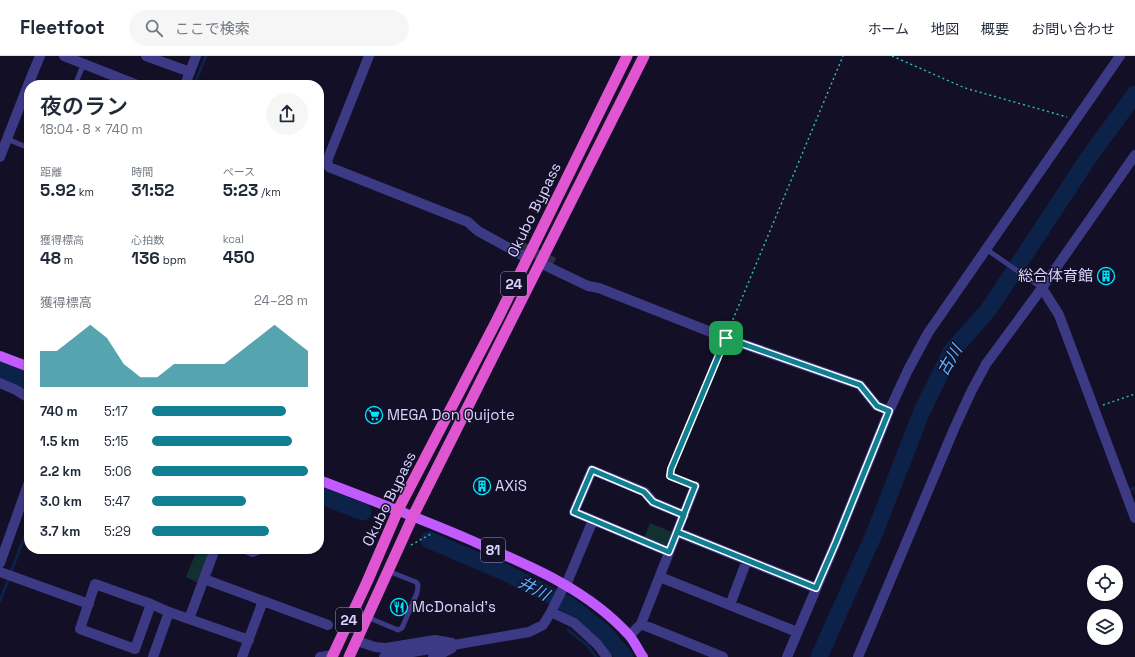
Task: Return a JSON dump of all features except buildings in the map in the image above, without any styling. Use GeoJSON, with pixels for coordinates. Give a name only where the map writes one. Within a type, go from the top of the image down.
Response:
{"type":"FeatureCollection","features":[{"type":"Feature","properties":{"kind":"highway","name":"Okubo Bypass"},"geometry":{"type":"LineString","coordinates":[[332,656],[367,582],[398,510],[498,318],[627,56]]}},
{"type":"Feature","properties":{"kind":"highway","name":"Okubo Bypass"},"geometry":{"type":"LineString","coordinates":[[349,657],[413,516],[644,56]]}},
{"type":"Feature","properties":{"kind":"main road"},"geometry":{"type":"LineString","coordinates":[[0,356],[24,365]]}},
{"type":"Feature","properties":{"kind":"main road","name":"81"},"geometry":{"type":"LineString","coordinates":[[324,482],[413,516],[521,562],[564,588],[590,599],[630,635],[643,657]]}},
{"type":"Feature","properties":{"kind":"street"},"geometry":{"type":"LineString","coordinates":[[30,80],[40,56]]}},
{"type":"Feature","properties":{"kind":"street"},"geometry":{"type":"LineString","coordinates":[[64,56],[124,80]]}},
{"type":"Feature","properties":{"kind":"street"},"geometry":{"type":"LineString","coordinates":[[146,56],[190,72]]}},
{"type":"Feature","properties":{"kind":"street"},"geometry":{"type":"LineString","coordinates":[[187,80],[196,56]]}},
{"type":"Feature","properties":{"kind":"street"},"geometry":{"type":"LineString","coordinates":[[369,56],[327,161],[329,166],[468,222],[479,225],[518,245]]}},
{"type":"Feature","properties":{"kind":"street"},"geometry":{"type":"LineString","coordinates":[[787,657],[836,542],[889,411],[908,370],[928,333],[987,250],[1120,56]]}},
{"type":"Feature","properties":{"kind":"street"},"geometry":{"type":"LineString","coordinates":[[0,157],[24,95]]}},
{"type":"Feature","properties":{"kind":"street"},"geometry":{"type":"LineString","coordinates":[[858,657],[951,437],[971,392],[986,364],[1039,286],[1135,155]]}},
{"type":"Feature","properties":{"kind":"street"},"geometry":{"type":"LineString","coordinates":[[468,222],[478,231],[527,258]]}},
{"type":"Feature","properties":{"kind":"street"},"geometry":{"type":"LineString","coordinates":[[540,263],[588,286],[599,288],[726,338],[860,385],[877,406],[889,411]]}},
{"type":"Feature","properties":{"kind":"street"},"geometry":{"type":"LineString","coordinates":[[555,263],[596,283],[599,288]]}},
{"type":"Feature","properties":{"kind":"street"},"geometry":{"type":"LineString","coordinates":[[1039,286],[1059,315],[1135,518]]}},
{"type":"Feature","properties":{"kind":"street"},"geometry":{"type":"LineString","coordinates":[[0,384],[24,395]]}},
{"type":"Feature","properties":{"kind":"street"},"geometry":{"type":"LineString","coordinates":[[669,552],[574,512],[592,470],[644,492],[653,502],[684,515]]}},
{"type":"Feature","properties":{"kind":"street"},"geometry":{"type":"LineString","coordinates":[[630,635],[641,624],[695,486]]}},
{"type":"Feature","properties":{"kind":"street"},"geometry":{"type":"LineString","coordinates":[[0,563],[24,496]]}},
{"type":"Feature","properties":{"kind":"street"},"geometry":{"type":"LineString","coordinates":[[384,657],[528,632],[543,625],[564,588],[593,520]]}},
{"type":"Feature","properties":{"kind":"street"},"geometry":{"type":"LineString","coordinates":[[677,532],[816,588]]}},
{"type":"Feature","properties":{"kind":"street"},"geometry":{"type":"LineString","coordinates":[[189,619],[213,554]]}},
{"type":"Feature","properties":{"kind":"street"},"geometry":{"type":"LineString","coordinates":[[730,605],[747,560]]}},
{"type":"Feature","properties":{"kind":"street"},"geometry":{"type":"LineString","coordinates":[[6,574],[88,604]]}},
{"type":"Feature","properties":{"kind":"street"},"geometry":{"type":"LineString","coordinates":[[660,577],[797,632]]}},
{"type":"Feature","properties":{"kind":"street"},"geometry":{"type":"LineString","coordinates":[[204,579],[328,625]]}},
{"type":"Feature","properties":{"kind":"street"},"geometry":{"type":"LineString","coordinates":[[151,604],[135,649],[80,629],[95,584],[151,604],[169,612],[249,640]]}},
{"type":"Feature","properties":{"kind":"street"},"geometry":{"type":"LineString","coordinates":[[242,657],[264,601]]}},
{"type":"Feature","properties":{"kind":"street"},"geometry":{"type":"LineString","coordinates":[[153,657],[169,612]]}},
{"type":"Feature","properties":{"kind":"street"},"geometry":{"type":"LineString","coordinates":[[551,612],[574,624],[597,644],[607,657]]}},
{"type":"Feature","properties":{"kind":"street"},"geometry":{"type":"LineString","coordinates":[[641,624],[722,657]]}},
{"type":"Feature","properties":{"kind":"street"},"geometry":{"type":"LineString","coordinates":[[356,641],[375,647],[386,648],[435,640],[457,644]]}},
{"type":"Feature","properties":{"kind":"street"},"geometry":{"type":"LineString","coordinates":[[433,657],[457,644]]}},
{"type":"Feature","properties":{"kind":"street"},"geometry":{"type":"LineString","coordinates":[[320,657],[332,656]]}},
{"type":"Feature","properties":{"kind":"lane"},"geometry":{"type":"LineString","coordinates":[[77,80],[84,63]]}},
{"type":"Feature","properties":{"kind":"lane"},"geometry":{"type":"LineString","coordinates":[[7,139],[24,146]]}},
{"type":"Feature","properties":{"kind":"lane"},"geometry":{"type":"LineString","coordinates":[[987,250],[1039,286]]}},
{"type":"Feature","properties":{"kind":"lane"},"geometry":{"type":"LineString","coordinates":[[367,617],[396,629],[400,630],[402,628],[417,593],[418,585],[416,582],[388,572]]}},
{"type":"Feature","properties":{"kind":"path"},"geometry":{"type":"LineString","coordinates":[[695,486],[670,476],[671,469],[843,56]]}},
{"type":"Feature","properties":{"kind":"path"},"geometry":{"type":"LineString","coordinates":[[892,56],[965,88],[1076,120]]}},
{"type":"Feature","properties":{"kind":"path"},"geometry":{"type":"LineString","coordinates":[[1094,409],[1135,394]]}},
{"type":"Feature","properties":{"kind":"path"},"geometry":{"type":"LineString","coordinates":[[408,548],[410,545],[431,534]]}},
{"type":"Feature","properties":{"kind":"green space"},"geometry":{"type":"Polygon","coordinates":[[[650,523],[674,533],[667,548],[644,538],[650,523]]]}},
{"type":"Feature","properties":{"kind":"green space"},"geometry":{"type":"Polygon","coordinates":[[[195,554],[209,555],[198,583],[186,577],[195,554]]]}},
{"type":"Feature","properties":{"kind":"waterway"},"geometry":{"type":"LineString","coordinates":[[196,80],[206,56]]}},
{"type":"Feature","properties":{"kind":"waterway","name":"古川"},"geometry":{"type":"LineString","coordinates":[[819,657],[875,532],[922,411],[951,352],[989,309],[1089,157],[1135,94]]}},
{"type":"Feature","properties":{"kind":"waterway","name":"井川"},"geometry":{"type":"LineString","coordinates":[[0,370],[24,380]]}},
{"type":"Feature","properties":{"kind":"waterway"},"geometry":{"type":"LineString","coordinates":[[1127,491],[1135,488]]}},
{"type":"Feature","properties":{"kind":"waterway","name":"井川"},"geometry":{"type":"LineString","coordinates":[[324,497],[363,512]]}},
{"type":"Feature","properties":{"kind":"waterway"},"geometry":{"type":"LineString","coordinates":[[0,601],[24,538]]}},
{"type":"Feature","properties":{"kind":"waterway","name":"井川"},"geometry":{"type":"LineString","coordinates":[[429,540],[504,572],[569,605],[602,631],[625,657]]}},
{"type":"Feature","properties":{"kind":"waterway"},"geometry":{"type":"LineString","coordinates":[[568,630],[588,646],[596,657]]}},
{"type":"Feature","properties":{"kind":"tunnel"},"geometry":{"type":"LineString","coordinates":[[518,245],[555,263]]}},
{"type":"Feature","properties":{"kind":"place","name":"総合体育館"},"geometry":{"type":"Point","coordinates":[1106,276]}},
{"type":"Feature","properties":{"kind":"place","name":"MEGA Don Quijote"},"geometry":{"type":"Point","coordinates":[374,415]}},
{"type":"Feature","properties":{"kind":"place","name":"AXiS"},"geometry":{"type":"Point","coordinates":[482,486]}},
{"type":"Feature","properties":{"kind":"place","name":"McDonald's"},"geometry":{"type":"Point","coordinates":[399,607]}},
{"type":"Feature","properties":{"kind":"route"},"geometry":{"type":"LineString","coordinates":[[726,338],[671,469],[670,476],[695,486],[684,515],[677,532],[669,552],[574,512],[592,470],[644,492],[653,502],[684,515],[677,532],[816,588],[889,411],[877,406],[860,385],[726,338]]}}]}
